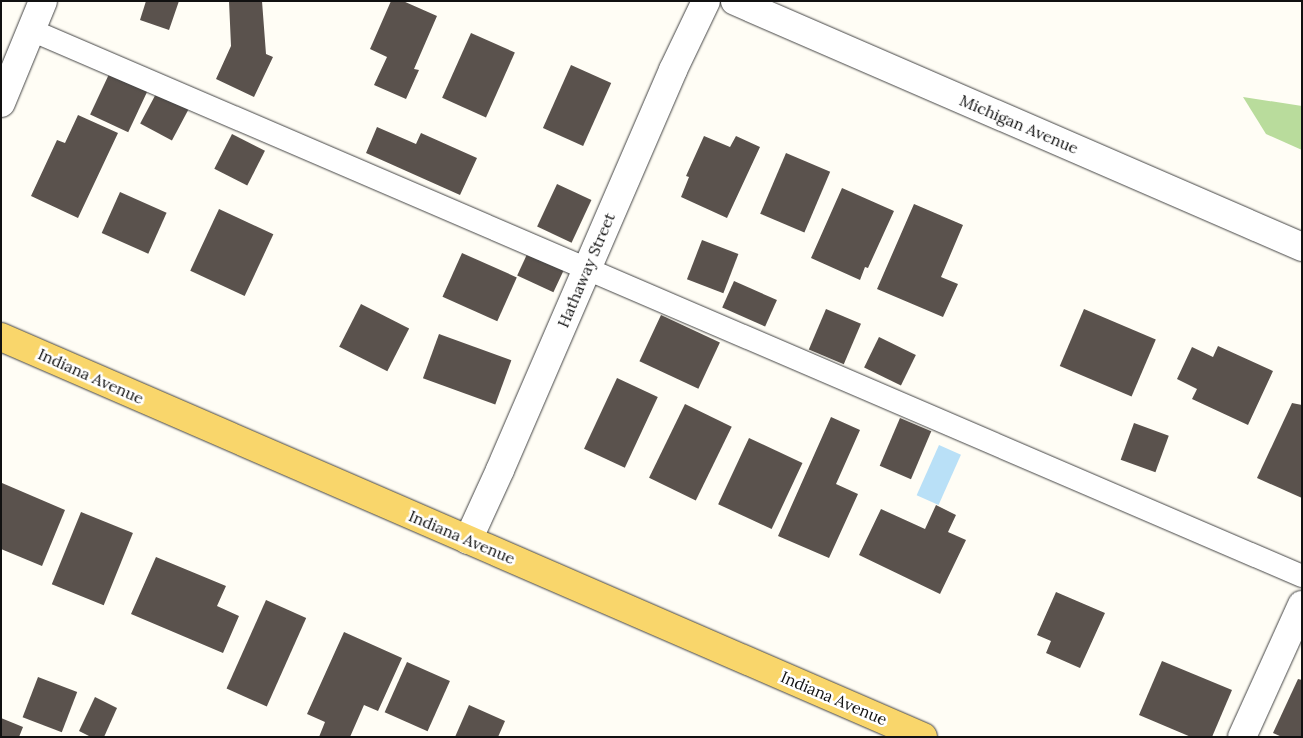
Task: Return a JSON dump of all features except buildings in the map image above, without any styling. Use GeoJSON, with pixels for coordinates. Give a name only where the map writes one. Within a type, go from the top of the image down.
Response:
{"type":"FeatureCollection","features":[{"type":"Feature","properties":{"kind":"main road","name":"Indiana Avenue"},"geometry":{"type":"LineString","coordinates":[[1,337],[923,737]]}},
{"type":"Feature","properties":{"kind":"street"},"geometry":{"type":"LineString","coordinates":[[1,104],[44,1]]}},
{"type":"Feature","properties":{"kind":"street","name":"Hathaway Street"},"geometry":{"type":"LineString","coordinates":[[468,540],[673,70],[706,1]]}},
{"type":"Feature","properties":{"kind":"street","name":"Michigan Avenue"},"geometry":{"type":"LineString","coordinates":[[736,1],[1302,247]]}},
{"type":"Feature","properties":{"kind":"street"},"geometry":{"type":"LineString","coordinates":[[1242,737],[1302,605]]}},
{"type":"Feature","properties":{"kind":"lane"},"geometry":{"type":"LineString","coordinates":[[31,30],[1302,576]]}},
{"type":"Feature","properties":{"kind":"green space"},"geometry":{"type":"Polygon","coordinates":[[[1243,97],[1302,106],[1302,150],[1266,134],[1243,97]]]}},
{"type":"Feature","properties":{"kind":"water"},"geometry":{"type":"Polygon","coordinates":[[[939,445],[961,455],[939,505],[917,495],[939,445]]]}}]}
